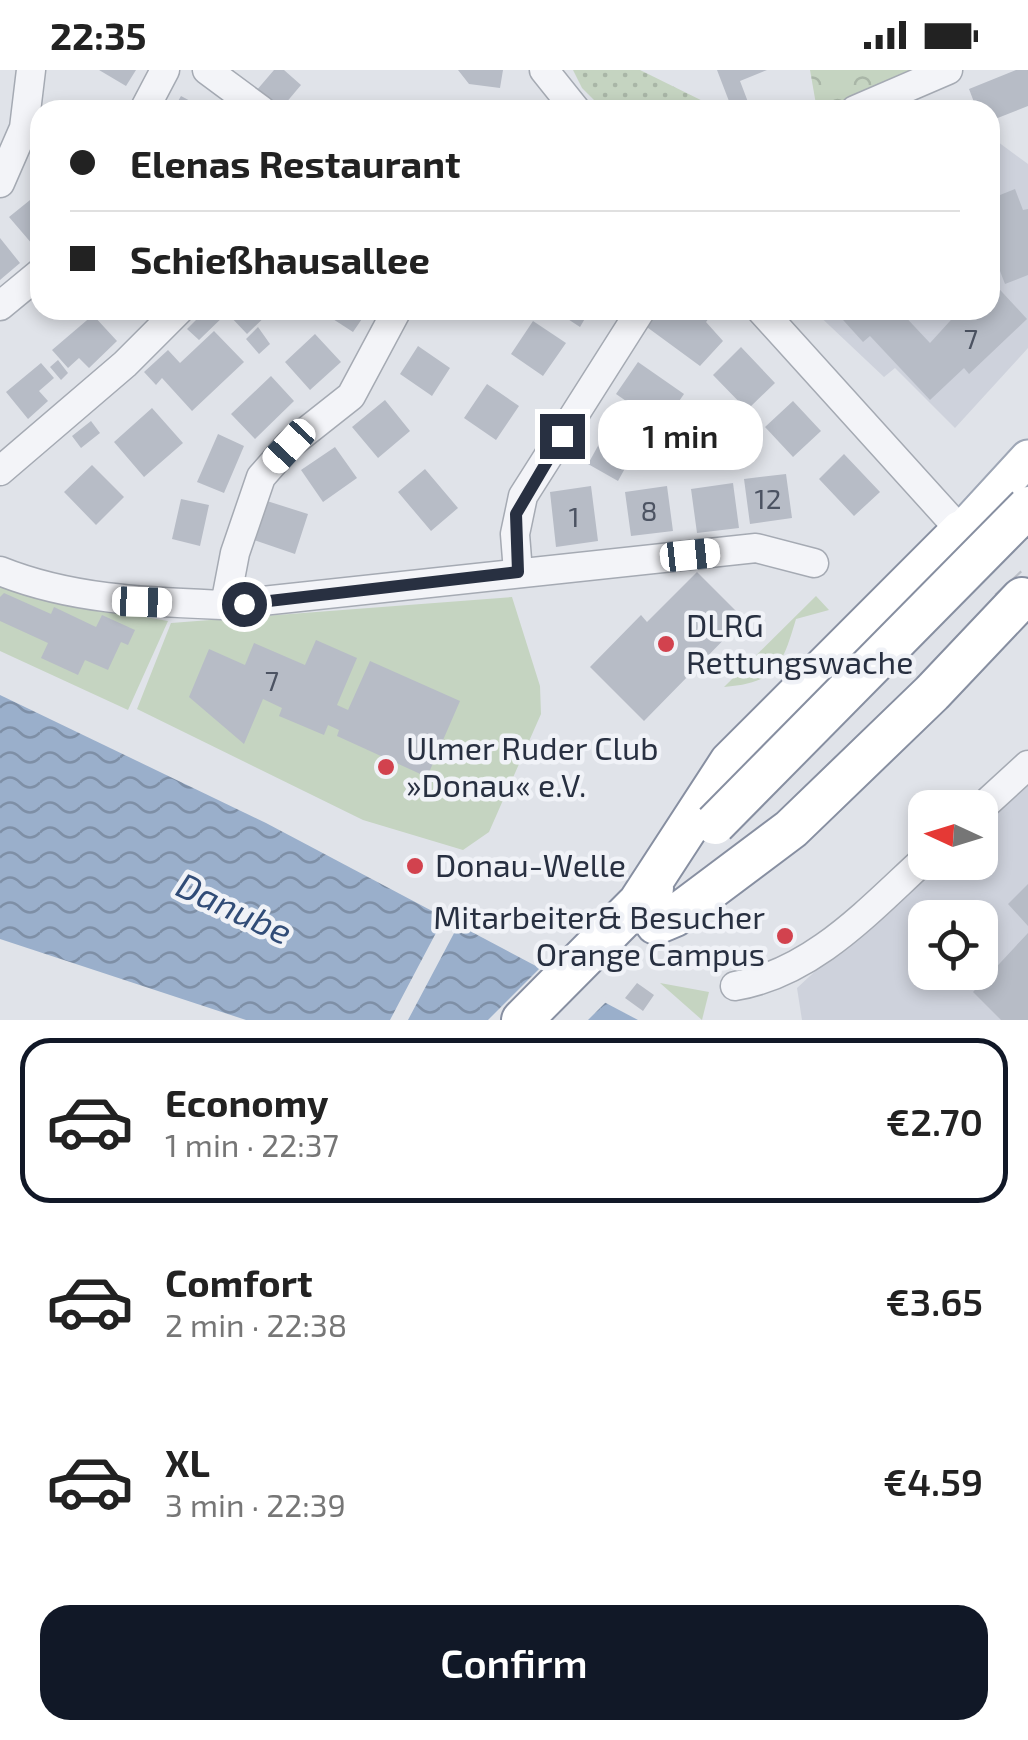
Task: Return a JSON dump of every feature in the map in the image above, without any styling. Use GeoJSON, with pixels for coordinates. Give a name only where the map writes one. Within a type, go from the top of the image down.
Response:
{"type":"FeatureCollection","features":[{"type":"Feature","properties":{"kind":"highway"},"geometry":{"type":"LineString","coordinates":[[560,1020],[646,914],[1028,507]]}},
{"type":"Feature","properties":{"kind":"highway"},"geometry":{"type":"LineString","coordinates":[[522,1020],[646,914],[730,762],[966,537]]}},
{"type":"Feature","properties":{"kind":"highway"},"geometry":{"type":"LineString","coordinates":[[724,833],[1028,543]]}},
{"type":"Feature","properties":{"kind":"highway"},"geometry":{"type":"LineString","coordinates":[[646,914],[675,916],[790,829],[932,693],[1022,595]]}},
{"type":"Feature","properties":{"kind":"main road"},"geometry":{"type":"LineString","coordinates":[[966,537],[1028,458]]}},
{"type":"Feature","properties":{"kind":"street"},"geometry":{"type":"LineString","coordinates":[[0,183],[24,128],[31,70]]}},
{"type":"Feature","properties":{"kind":"street"},"geometry":{"type":"LineString","coordinates":[[149,100],[165,70]]}},
{"type":"Feature","properties":{"kind":"street"},"geometry":{"type":"LineString","coordinates":[[207,70],[248,100]]}},
{"type":"Feature","properties":{"kind":"street"},"geometry":{"type":"LineString","coordinates":[[544,70],[568,100]]}},
{"type":"Feature","properties":{"kind":"street"},"geometry":{"type":"LineString","coordinates":[[878,100],[948,70]]}},
{"type":"Feature","properties":{"kind":"street"},"geometry":{"type":"LineString","coordinates":[[0,306],[30,281]]}},
{"type":"Feature","properties":{"kind":"street"},"geometry":{"type":"LineString","coordinates":[[0,471],[125,364],[168,320]]}},
{"type":"Feature","properties":{"kind":"street"},"geometry":{"type":"LineString","coordinates":[[226,606],[234,553],[261,477],[289,446],[351,396],[392,320]]}},
{"type":"Feature","properties":{"kind":"street"},"geometry":{"type":"LineString","coordinates":[[518,572],[516,514],[524,496],[636,320]]}},
{"type":"Feature","properties":{"kind":"street"},"geometry":{"type":"LineString","coordinates":[[770,320],[966,537]]}},
{"type":"Feature","properties":{"kind":"street"},"geometry":{"type":"LineString","coordinates":[[0,571],[75,593],[142,602],[226,606],[518,572],[560,576],[756,548],[814,563]]}},
{"type":"Feature","properties":{"kind":"street"},"geometry":{"type":"LineString","coordinates":[[998,792],[1028,764]]}},
{"type":"Feature","properties":{"kind":"street"},"geometry":{"type":"LineString","coordinates":[[735,986],[763,981],[798,965],[871,909],[908,875]]}},
{"type":"Feature","properties":{"kind":"shaded area"},"geometry":{"type":"Polygon","coordinates":[[[1000,143],[1028,164],[1028,348],[955,428],[895,368],[884,377],[824,320],[1000,320],[1000,143]]]}},
{"type":"Feature","properties":{"kind":"shaded area"},"geometry":{"type":"Polygon","coordinates":[[[1028,774],[1028,1020],[802,1020],[797,988],[914,880],[998,880],[998,801],[1028,774]]]}},
{"type":"Feature","properties":{"kind":"green space"},"geometry":{"type":"Polygon","coordinates":[[[573,70],[640,70],[701,100],[594,100],[573,70]]]}},
{"type":"Feature","properties":{"kind":"green space"},"geometry":{"type":"Polygon","coordinates":[[[810,70],[910,70],[847,100],[815,100],[810,70]]]}},
{"type":"Feature","properties":{"kind":"green space"},"geometry":{"type":"Polygon","coordinates":[[[0,580],[71,604],[168,621],[128,710],[0,651],[0,580]]]}},
{"type":"Feature","properties":{"kind":"green space"},"geometry":{"type":"Polygon","coordinates":[[[816,596],[829,610],[796,619],[774,669],[755,681],[724,687],[816,596]]]}},
{"type":"Feature","properties":{"kind":"green space","name":"Ulmer Ruder Club »Donau« e.V."},"geometry":{"type":"Polygon","coordinates":[[[512,597],[540,686],[541,714],[489,832],[463,850],[363,820],[137,709],[171,623],[512,597]]]}},
{"type":"Feature","properties":{"kind":"green space"},"geometry":{"type":"Polygon","coordinates":[[[660,983],[709,992],[702,1020],[660,983]]]}},
{"type":"Feature","properties":{"kind":"water","name":"Danube"},"geometry":{"type":"Polygon","coordinates":[[[0,695],[266,823],[638,1020],[246,1020],[0,939],[0,695]]]}},
{"type":"Feature","properties":{"kind":"pier"},"geometry":{"type":"Polygon","coordinates":[[[447,912],[461,920],[408,1020],[390,1020],[447,912]]]}},
{"type":"Feature","properties":{"kind":"pier"},"geometry":{"type":"Polygon","coordinates":[[[544,964],[609,999],[588,1020],[488,1020],[544,964]]]}},
{"type":"Feature","properties":{"kind":"building"},"geometry":{"type":"Polygon","coordinates":[[[99,70],[136,70],[126,86],[99,70]]]}},
{"type":"Feature","properties":{"kind":"building"},"geometry":{"type":"Polygon","coordinates":[[[274,70],[284,70],[301,85],[288,100],[267,100],[256,91],[274,70]]]}},
{"type":"Feature","properties":{"kind":"building"},"geometry":{"type":"Polygon","coordinates":[[[458,70],[503,70],[500,88],[469,84],[458,70]]]}},
{"type":"Feature","properties":{"kind":"building"},"geometry":{"type":"Polygon","coordinates":[[[717,70],[767,70],[740,81],[747,100],[729,100],[717,70]]]}},
{"type":"Feature","properties":{"kind":"building"},"geometry":{"type":"Polygon","coordinates":[[[1016,70],[1028,70],[1028,106],[1000,117],[1000,100],[973,100],[969,89],[1016,70]]]}},
{"type":"Feature","properties":{"kind":"building"},"geometry":{"type":"Polygon","coordinates":[[[1015,189],[1023,210],[1028,209],[1028,275],[1005,284],[1000,271],[1000,195],[1015,189]]]}},
{"type":"Feature","properties":{"kind":"building"},"geometry":{"type":"Polygon","coordinates":[[[30,200],[30,242],[9,217],[30,200]]]}},
{"type":"Feature","properties":{"kind":"building"},"geometry":{"type":"Polygon","coordinates":[[[0,238],[20,263],[0,280],[0,238]]]}},
{"type":"Feature","properties":{"kind":"building"},"geometry":{"type":"Polygon","coordinates":[[[1000,290],[1027,319],[969,374],[964,368],[930,400],[870,336],[863,342],[843,320],[908,320],[930,343],[951,320],[1000,320],[1000,290]]]}},
{"type":"Feature","properties":{"kind":"building"},"geometry":{"type":"Polygon","coordinates":[[[87,320],[98,320],[117,341],[89,368],[79,358],[68,368],[52,350],[87,320]]]}},
{"type":"Feature","properties":{"kind":"building"},"geometry":{"type":"Polygon","coordinates":[[[196,320],[220,320],[199,340],[187,329],[196,320]]]}},
{"type":"Feature","properties":{"kind":"building"},"geometry":{"type":"Polygon","coordinates":[[[234,320],[262,320],[247,334],[234,320]]]}},
{"type":"Feature","properties":{"kind":"building"},"geometry":{"type":"Polygon","coordinates":[[[334,320],[361,320],[353,332],[334,320]]]}},
{"type":"Feature","properties":{"kind":"building"},"geometry":{"type":"Polygon","coordinates":[[[708,320],[723,341],[700,366],[640,322],[708,320]]]}},
{"type":"Feature","properties":{"kind":"building"},"geometry":{"type":"Polygon","coordinates":[[[533,321],[566,343],[543,376],[511,354],[533,321]]]}},
{"type":"Feature","properties":{"kind":"building"},"geometry":{"type":"Polygon","coordinates":[[[258,327],[270,344],[259,354],[246,339],[258,327]]]}},
{"type":"Feature","properties":{"kind":"building"},"geometry":{"type":"Polygon","coordinates":[[[214,331],[244,362],[192,411],[162,378],[156,385],[144,372],[168,350],[180,363],[214,331]]]}},
{"type":"Feature","properties":{"kind":"building"},"geometry":{"type":"Polygon","coordinates":[[[315,334],[341,362],[310,390],[285,362],[315,334]]]}},
{"type":"Feature","properties":{"kind":"building"},"geometry":{"type":"Polygon","coordinates":[[[418,346],[450,368],[432,396],[400,374],[418,346]]]}},
{"type":"Feature","properties":{"kind":"building"},"geometry":{"type":"Polygon","coordinates":[[[741,347],[775,383],[747,410],[713,375],[741,347]]]}},
{"type":"Feature","properties":{"kind":"building"},"geometry":{"type":"Polygon","coordinates":[[[58,360],[68,373],[61,380],[50,367],[58,360]]]}},
{"type":"Feature","properties":{"kind":"building"},"geometry":{"type":"Polygon","coordinates":[[[638,362],[684,394],[662,426],[616,394],[638,362]]]}},
{"type":"Feature","properties":{"kind":"building"},"geometry":{"type":"Polygon","coordinates":[[[41,363],[54,378],[39,391],[48,401],[28,419],[6,392],[41,363]]]}},
{"type":"Feature","properties":{"kind":"building"},"geometry":{"type":"Polygon","coordinates":[[[271,376],[294,401],[255,439],[231,414],[271,376]]]}},
{"type":"Feature","properties":{"kind":"building"},"geometry":{"type":"Polygon","coordinates":[[[487,384],[519,406],[496,440],[464,418],[487,384]]]}},
{"type":"Feature","properties":{"kind":"building"},"geometry":{"type":"Polygon","coordinates":[[[385,400],[410,431],[378,458],[352,427],[385,400]]]}},
{"type":"Feature","properties":{"kind":"building"},"geometry":{"type":"Polygon","coordinates":[[[793,401],[821,431],[793,457],[765,427],[793,401]]]}},
{"type":"Feature","properties":{"kind":"building"},"geometry":{"type":"Polygon","coordinates":[[[152,408],[183,443],[144,477],[114,442],[152,408]]]}},
{"type":"Feature","properties":{"kind":"building"},"geometry":{"type":"Polygon","coordinates":[[[615,415],[645,432],[618,481],[588,464],[615,415]]]}},
{"type":"Feature","properties":{"kind":"building"},"geometry":{"type":"Polygon","coordinates":[[[91,421],[100,433],[81,448],[72,436],[91,421]]]}},
{"type":"Feature","properties":{"kind":"building"},"geometry":{"type":"Polygon","coordinates":[[[218,434],[244,446],[224,493],[197,482],[218,434]]]}},
{"type":"Feature","properties":{"kind":"building"},"geometry":{"type":"Polygon","coordinates":[[[335,447],[357,478],[323,502],[301,470],[335,447]]]}},
{"type":"Feature","properties":{"kind":"building"},"geometry":{"type":"Polygon","coordinates":[[[844,454],[880,492],[854,516],[819,479],[844,454]]]}},
{"type":"Feature","properties":{"kind":"building"},"geometry":{"type":"Polygon","coordinates":[[[92,465],[124,497],[96,525],[64,492],[92,465]]]}},
{"type":"Feature","properties":{"kind":"building"},"geometry":{"type":"Polygon","coordinates":[[[425,469],[458,508],[431,531],[398,492],[425,469]]]}},
{"type":"Feature","properties":{"kind":"building"},"geometry":{"type":"Polygon","coordinates":[[[786,474],[792,518],[750,524],[744,479],[786,474]]]}},
{"type":"Feature","properties":{"kind":"building"},"geometry":{"type":"Polygon","coordinates":[[[733,483],[739,528],[697,533],[691,489],[733,483]]]}},
{"type":"Feature","properties":{"kind":"building"},"geometry":{"type":"Polygon","coordinates":[[[591,486],[598,541],[556,547],[550,492],[591,486]]]}},
{"type":"Feature","properties":{"kind":"building"},"geometry":{"type":"Polygon","coordinates":[[[667,486],[673,531],[631,536],[625,492],[667,486]]]}},
{"type":"Feature","properties":{"kind":"building"},"geometry":{"type":"Polygon","coordinates":[[[181,499],[209,505],[200,546],[172,539],[181,499]]]}},
{"type":"Feature","properties":{"kind":"building"},"geometry":{"type":"Polygon","coordinates":[[[267,501],[308,514],[295,554],[254,540],[267,501]]]}},
{"type":"Feature","properties":{"kind":"building","name":"DLRG Rettungswache"},"geometry":{"type":"Polygon","coordinates":[[[697,572],[744,619],[644,721],[590,667],[641,615],[647,622],[697,572]]]}},
{"type":"Feature","properties":{"kind":"building"},"geometry":{"type":"Polygon","coordinates":[[[4,593],[51,614],[54,607],[96,627],[102,615],[135,630],[128,645],[121,642],[108,670],[85,660],[78,675],[41,658],[48,643],[0,621],[0,597],[4,593]]]}},
{"type":"Feature","properties":{"kind":"building"},"geometry":{"type":"Polygon","coordinates":[[[316,640],[357,658],[337,705],[348,710],[370,661],[460,701],[427,777],[337,736],[339,730],[328,725],[324,735],[279,716],[282,708],[263,699],[244,744],[189,697],[209,649],[245,665],[254,643],[305,665],[316,640]]]}},
{"type":"Feature","properties":{"kind":"building"},"geometry":{"type":"Polygon","coordinates":[[[1028,884],[1028,926],[1008,904],[1028,884]]]}},
{"type":"Feature","properties":{"kind":"building"},"geometry":{"type":"Polygon","coordinates":[[[1028,933],[1028,1020],[1001,1020],[973,992],[998,990],[998,965],[1028,933]]]}},
{"type":"Feature","properties":{"kind":"building"},"geometry":{"type":"Polygon","coordinates":[[[637,983],[654,995],[643,1011],[625,998],[637,983]]]}},
{"type":"Feature","properties":{"kind":"tunnel"},"geometry":{"type":"LineString","coordinates":[[972,543],[1009,584]]}},
{"type":"Feature","properties":{"kind":"place","name":"DLRG Rettungswache"},"geometry":{"type":"Point","coordinates":[666,644]}},
{"type":"Feature","properties":{"kind":"place","name":"Ulmer Ruder Club »Donau« e.V."},"geometry":{"type":"Point","coordinates":[386,767]}},
{"type":"Feature","properties":{"kind":"place","name":"Donau-Welle"},"geometry":{"type":"Point","coordinates":[415,866]}},
{"type":"Feature","properties":{"kind":"place","name":"Mitarbeiter& Besucher Orange Campus"},"geometry":{"type":"Point","coordinates":[785,936]}},
{"type":"Feature","properties":{"kind":"route"},"geometry":{"type":"LineString","coordinates":[[244,604],[518,572],[516,514],[562,436]]}}]}
